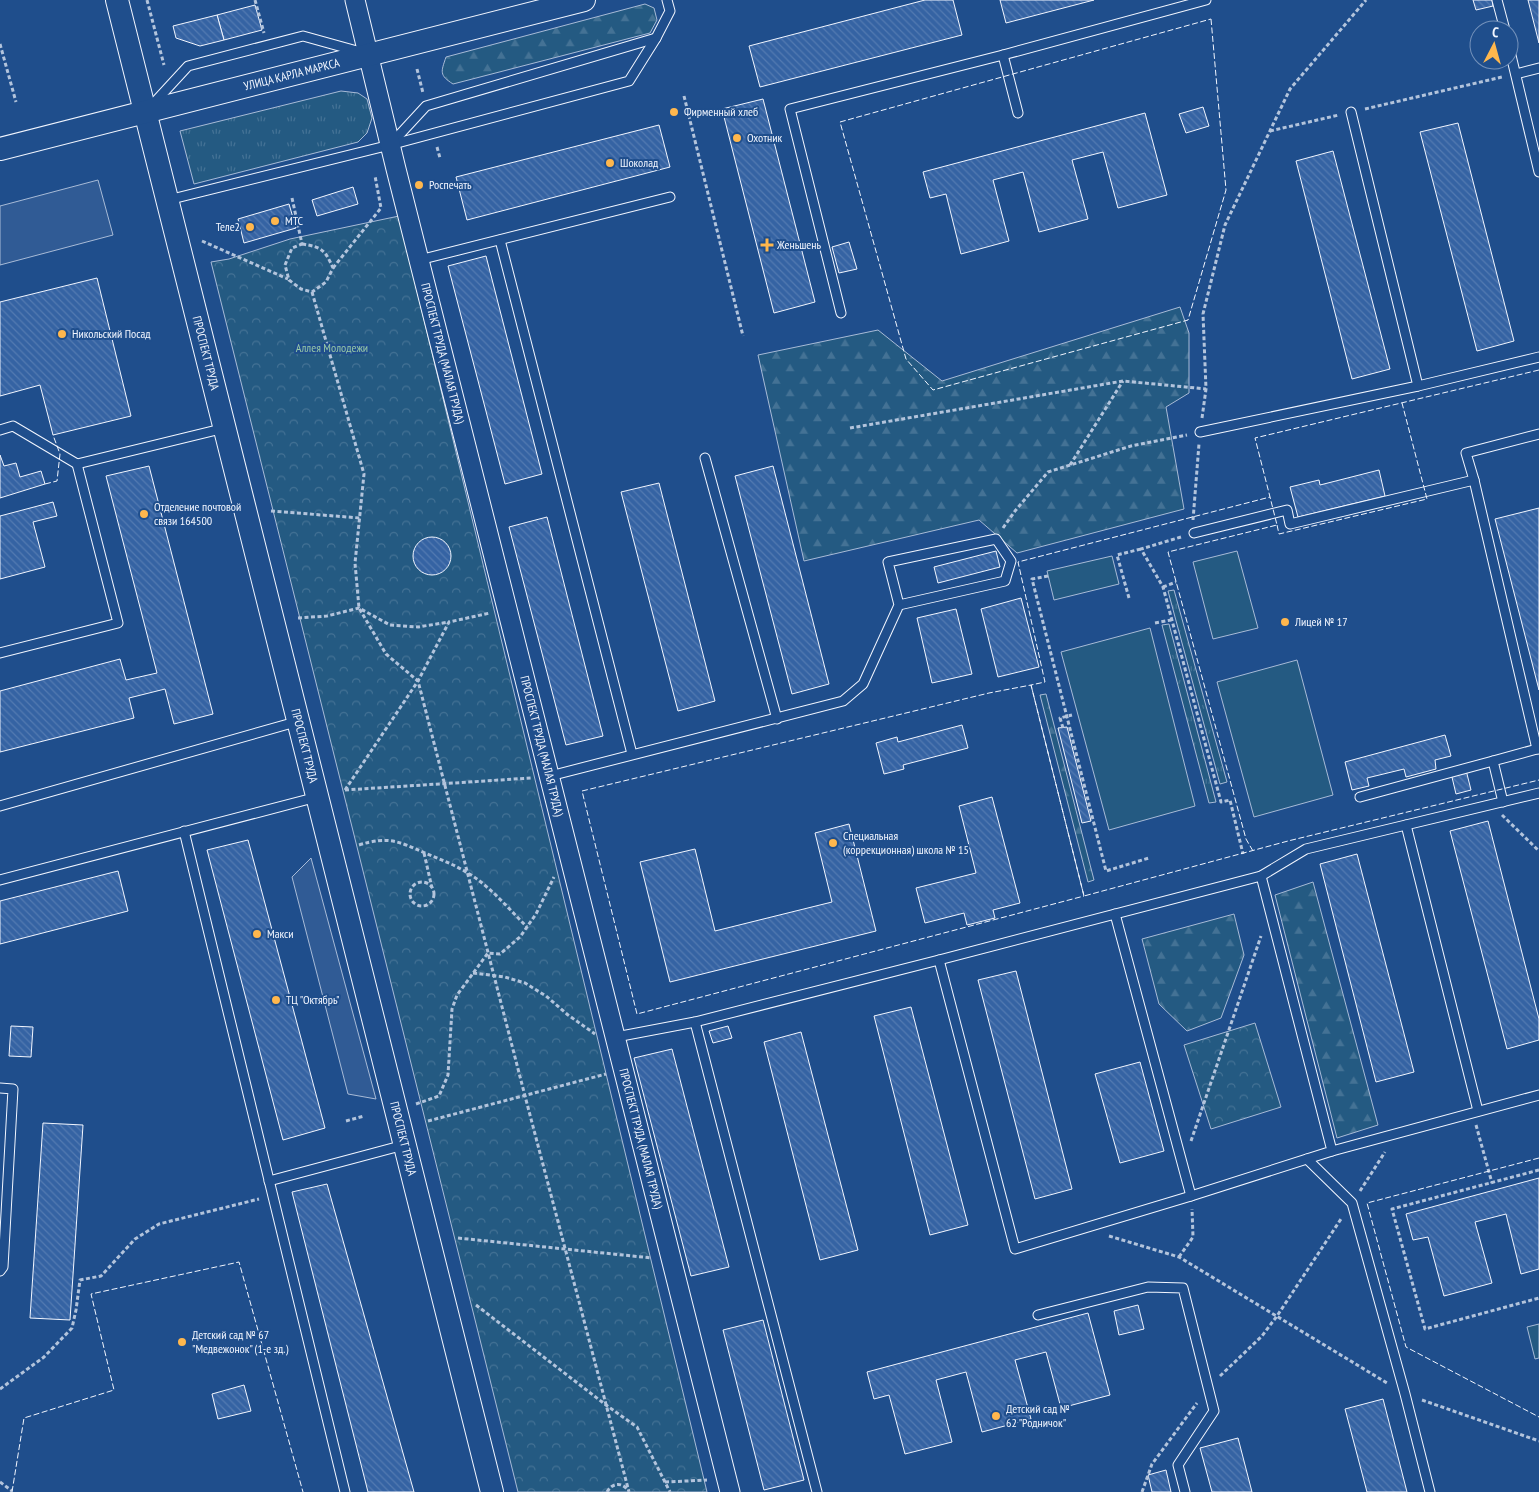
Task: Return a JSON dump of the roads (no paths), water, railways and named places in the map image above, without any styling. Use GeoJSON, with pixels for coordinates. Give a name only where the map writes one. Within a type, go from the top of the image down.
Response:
{"type":"FeatureCollection","features":[{"type":"Feature","properties":{"kind":"street","name":"ПРОСПЕКТ ТРУДА"},"geometry":{"type":"LineString","coordinates":[[117,0],[492,1492]]}},
{"type":"Feature","properties":{"kind":"street","name":"ПРОСПЕКТ ТРУДА (МАЛАЯ ТРУДА)"},"geometry":{"type":"LineString","coordinates":[[355,0],[728,1485]]}},
{"type":"Feature","properties":{"kind":"street","name":"УЛИЦА КАРЛА МАРКСА"},"geometry":{"type":"LineString","coordinates":[[0,149],[584,0]]}},
{"type":"Feature","properties":{"kind":"lane"},"geometry":{"type":"LineString","coordinates":[[167,200],[390,145],[629,81],[656,38],[670,11],[668,0]]}},
{"type":"Feature","properties":{"kind":"lane"},"geometry":{"type":"LineString","coordinates":[[841,313],[790,109],[1003,55],[1206,0]]}},
{"type":"Feature","properties":{"kind":"lane"},"geometry":{"type":"LineString","coordinates":[[1497,0],[1502,20]]}},
{"type":"Feature","properties":{"kind":"lane"},"geometry":{"type":"LineString","coordinates":[[146,112],[188,66],[303,36],[369,55]]}},
{"type":"Feature","properties":{"kind":"lane"},"geometry":{"type":"LineString","coordinates":[[390,145],[426,106],[656,38]]}},
{"type":"Feature","properties":{"kind":"lane"},"geometry":{"type":"LineString","coordinates":[[1003,55],[1018,113]]}},
{"type":"Feature","properties":{"kind":"lane"},"geometry":{"type":"LineString","coordinates":[[1516,74],[1539,68]]}},
{"type":"Feature","properties":{"kind":"lane"},"geometry":{"type":"LineString","coordinates":[[1515,70],[1539,172]]}},
{"type":"Feature","properties":{"kind":"lane"},"geometry":{"type":"LineString","coordinates":[[1351,112],[1418,386]]}},
{"type":"Feature","properties":{"kind":"lane"},"geometry":{"type":"LineString","coordinates":[[419,260],[670,197]]}},
{"type":"Feature","properties":{"kind":"lane"},"geometry":{"type":"LineString","coordinates":[[500,240],[632,754]]}},
{"type":"Feature","properties":{"kind":"lane"},"geometry":{"type":"LineString","coordinates":[[1200,432],[1418,386],[1539,357]]}},
{"type":"Feature","properties":{"kind":"lane"},"geometry":{"type":"LineString","coordinates":[[0,430],[13,426],[77,464],[225,428]]}},
{"type":"Feature","properties":{"kind":"lane"},"geometry":{"type":"LineString","coordinates":[[1360,796],[1538,749],[1466,453],[1539,434]]}},
{"type":"Feature","properties":{"kind":"lane"},"geometry":{"type":"LineString","coordinates":[[705,458],[777,719]]}},
{"type":"Feature","properties":{"kind":"lane"},"geometry":{"type":"LineString","coordinates":[[0,653],[118,623],[77,464]]}},
{"type":"Feature","properties":{"kind":"lane"},"geometry":{"type":"LineString","coordinates":[[1194,533],[1287,510],[1290,524],[1474,480]]}},
{"type":"Feature","properties":{"kind":"lane"},"geometry":{"type":"LineString","coordinates":[[550,776],[843,701],[863,684],[899,605],[888,562],[996,539],[1011,561],[1005,581],[899,605]]}},
{"type":"Feature","properties":{"kind":"lane"},"geometry":{"type":"LineString","coordinates":[[0,806],[299,721]]}},
{"type":"Feature","properties":{"kind":"lane"},"geometry":{"type":"LineString","coordinates":[[1493,761],[1503,802]]}},
{"type":"Feature","properties":{"kind":"lane"},"geometry":{"type":"LineString","coordinates":[[620,1053],[695,1022],[1261,876],[1306,849],[1539,794]]}},
{"type":"Feature","properties":{"kind":"lane"},"geometry":{"type":"LineString","coordinates":[[0,880],[318,796]]}},
{"type":"Feature","properties":{"kind":"lane"},"geometry":{"type":"LineString","coordinates":[[1406,825],[1475,1111]]}},
{"type":"Feature","properties":{"kind":"lane"},"geometry":{"type":"LineString","coordinates":[[184,831],[344,1492]]}},
{"type":"Feature","properties":{"kind":"lane"},"geometry":{"type":"LineString","coordinates":[[1261,876],[1332,1151]]}},
{"type":"Feature","properties":{"kind":"lane"},"geometry":{"type":"LineString","coordinates":[[1115,914],[1191,1196]]}},
{"type":"Feature","properties":{"kind":"lane"},"geometry":{"type":"LineString","coordinates":[[939,960],[1015,1249],[1332,1151],[1539,1095]]}},
{"type":"Feature","properties":{"kind":"lane"},"geometry":{"type":"LineString","coordinates":[[695,1022],[817,1492]]}},
{"type":"Feature","properties":{"kind":"lane"},"geometry":{"type":"LineString","coordinates":[[0,1088],[13,1089],[3,1267],[0,1271]]}},
{"type":"Feature","properties":{"kind":"lane"},"geometry":{"type":"LineString","coordinates":[[269,1181],[406,1144]]}},
{"type":"Feature","properties":{"kind":"lane"},"geometry":{"type":"LineString","coordinates":[[1307,1159],[1352,1203],[1430,1492]]}},
{"type":"Feature","properties":{"kind":"lane"},"geometry":{"type":"LineString","coordinates":[[1038,1315],[1148,1287],[1183,1288],[1214,1411],[1178,1465],[1186,1492]]}},
{"type":"Feature","properties":{"kind":"place","name":"Фирменный хлеб"},"geometry":{"type":"Point","coordinates":[674,112]}},
{"type":"Feature","properties":{"kind":"place","name":"Охотник"},"geometry":{"type":"Point","coordinates":[737,138]}},
{"type":"Feature","properties":{"kind":"place","name":"Шоколад"},"geometry":{"type":"Point","coordinates":[610,163]}},
{"type":"Feature","properties":{"kind":"place","name":"Роспечать"},"geometry":{"type":"Point","coordinates":[419,185]}},
{"type":"Feature","properties":{"kind":"place","name":"МТС"},"geometry":{"type":"Point","coordinates":[275,221]}},
{"type":"Feature","properties":{"kind":"place","name":"Теле2"},"geometry":{"type":"Point","coordinates":[250,227]}},
{"type":"Feature","properties":{"kind":"place","name":"Женьшень"},"geometry":{"type":"Point","coordinates":[767,245]}},
{"type":"Feature","properties":{"kind":"place","name":"Никольский Посад"},"geometry":{"type":"Point","coordinates":[62,334]}},
{"type":"Feature","properties":{"kind":"place","name":"Отделение почтовой связи 164500"},"geometry":{"type":"Point","coordinates":[144,514]}},
{"type":"Feature","properties":{"kind":"place","name":"Лицей № 17"},"geometry":{"type":"Point","coordinates":[1285,622]}},
{"type":"Feature","properties":{"kind":"place","name":"Специальная (коррекционная) школа № 15"},"geometry":{"type":"Point","coordinates":[833,843]}},
{"type":"Feature","properties":{"kind":"place","name":"Макси"},"geometry":{"type":"Point","coordinates":[257,934]}},
{"type":"Feature","properties":{"kind":"place","name":"ТЦ \"Октябрь\""},"geometry":{"type":"Point","coordinates":[276,1000]}},
{"type":"Feature","properties":{"kind":"place","name":"Детский сад № 67 \"Медвежонок\" (1-е зд.)"},"geometry":{"type":"Point","coordinates":[182,1342]}},
{"type":"Feature","properties":{"kind":"place","name":"Детский сад № 62 \"Родничок\""},"geometry":{"type":"Point","coordinates":[996,1416]}},
{"type":"Feature","properties":{"kind":"park label","name":"Аллея Молодежи"},"geometry":{"type":"Point","coordinates":[332,348]}}]}
